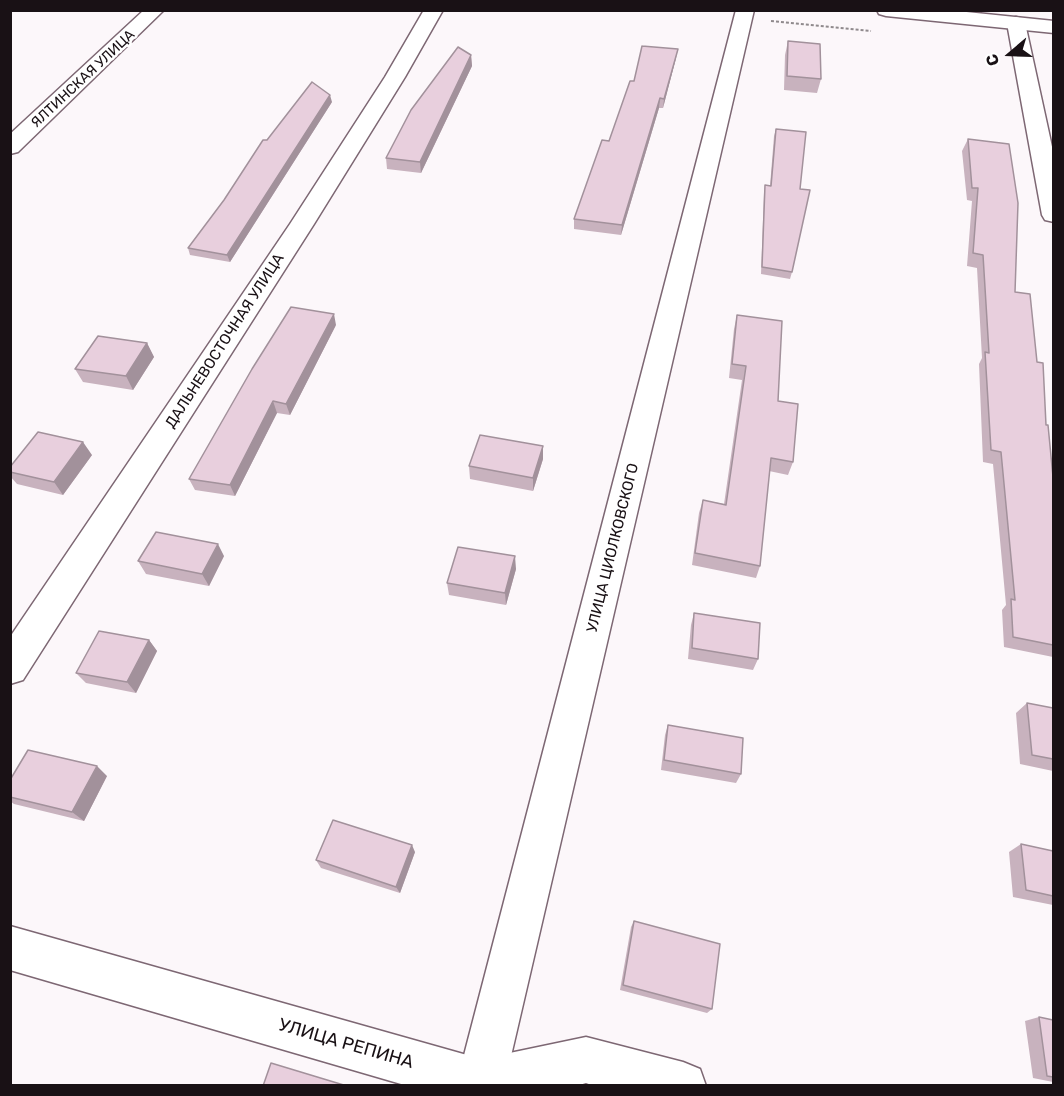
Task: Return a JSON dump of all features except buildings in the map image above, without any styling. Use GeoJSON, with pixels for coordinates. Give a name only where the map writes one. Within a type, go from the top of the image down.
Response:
{"type":"FeatureCollection","features":[{"type":"Feature","properties":{"kind":"street","name":"ЯЛТИНСКАЯ УЛИЦА"},"geometry":{"type":"LineString","coordinates":[[10,147],[155,10]]}},
{"type":"Feature","properties":{"kind":"street","name":"ДАЛЬНЕВОСТОЧНАЯ УЛИЦА"},"geometry":{"type":"LineString","coordinates":[[10,668],[302,224],[434,10]]}},
{"type":"Feature","properties":{"kind":"street","name":"УЛИЦА ЦИОЛКОВСКОГО"},"geometry":{"type":"LineString","coordinates":[[480,1084],[745,10]]}},
{"type":"Feature","properties":{"kind":"street"},"geometry":{"type":"LineString","coordinates":[[886,10],[1053,27]]}},
{"type":"Feature","properties":{"kind":"street"},"geometry":{"type":"LineString","coordinates":[[1016,23],[1053,215]]}},
{"type":"Feature","properties":{"kind":"street","name":"УЛИЦА РЕПИНА"},"geometry":{"type":"LineString","coordinates":[[10,948],[480,1084],[586,1059],[683,1086]]}}]}
